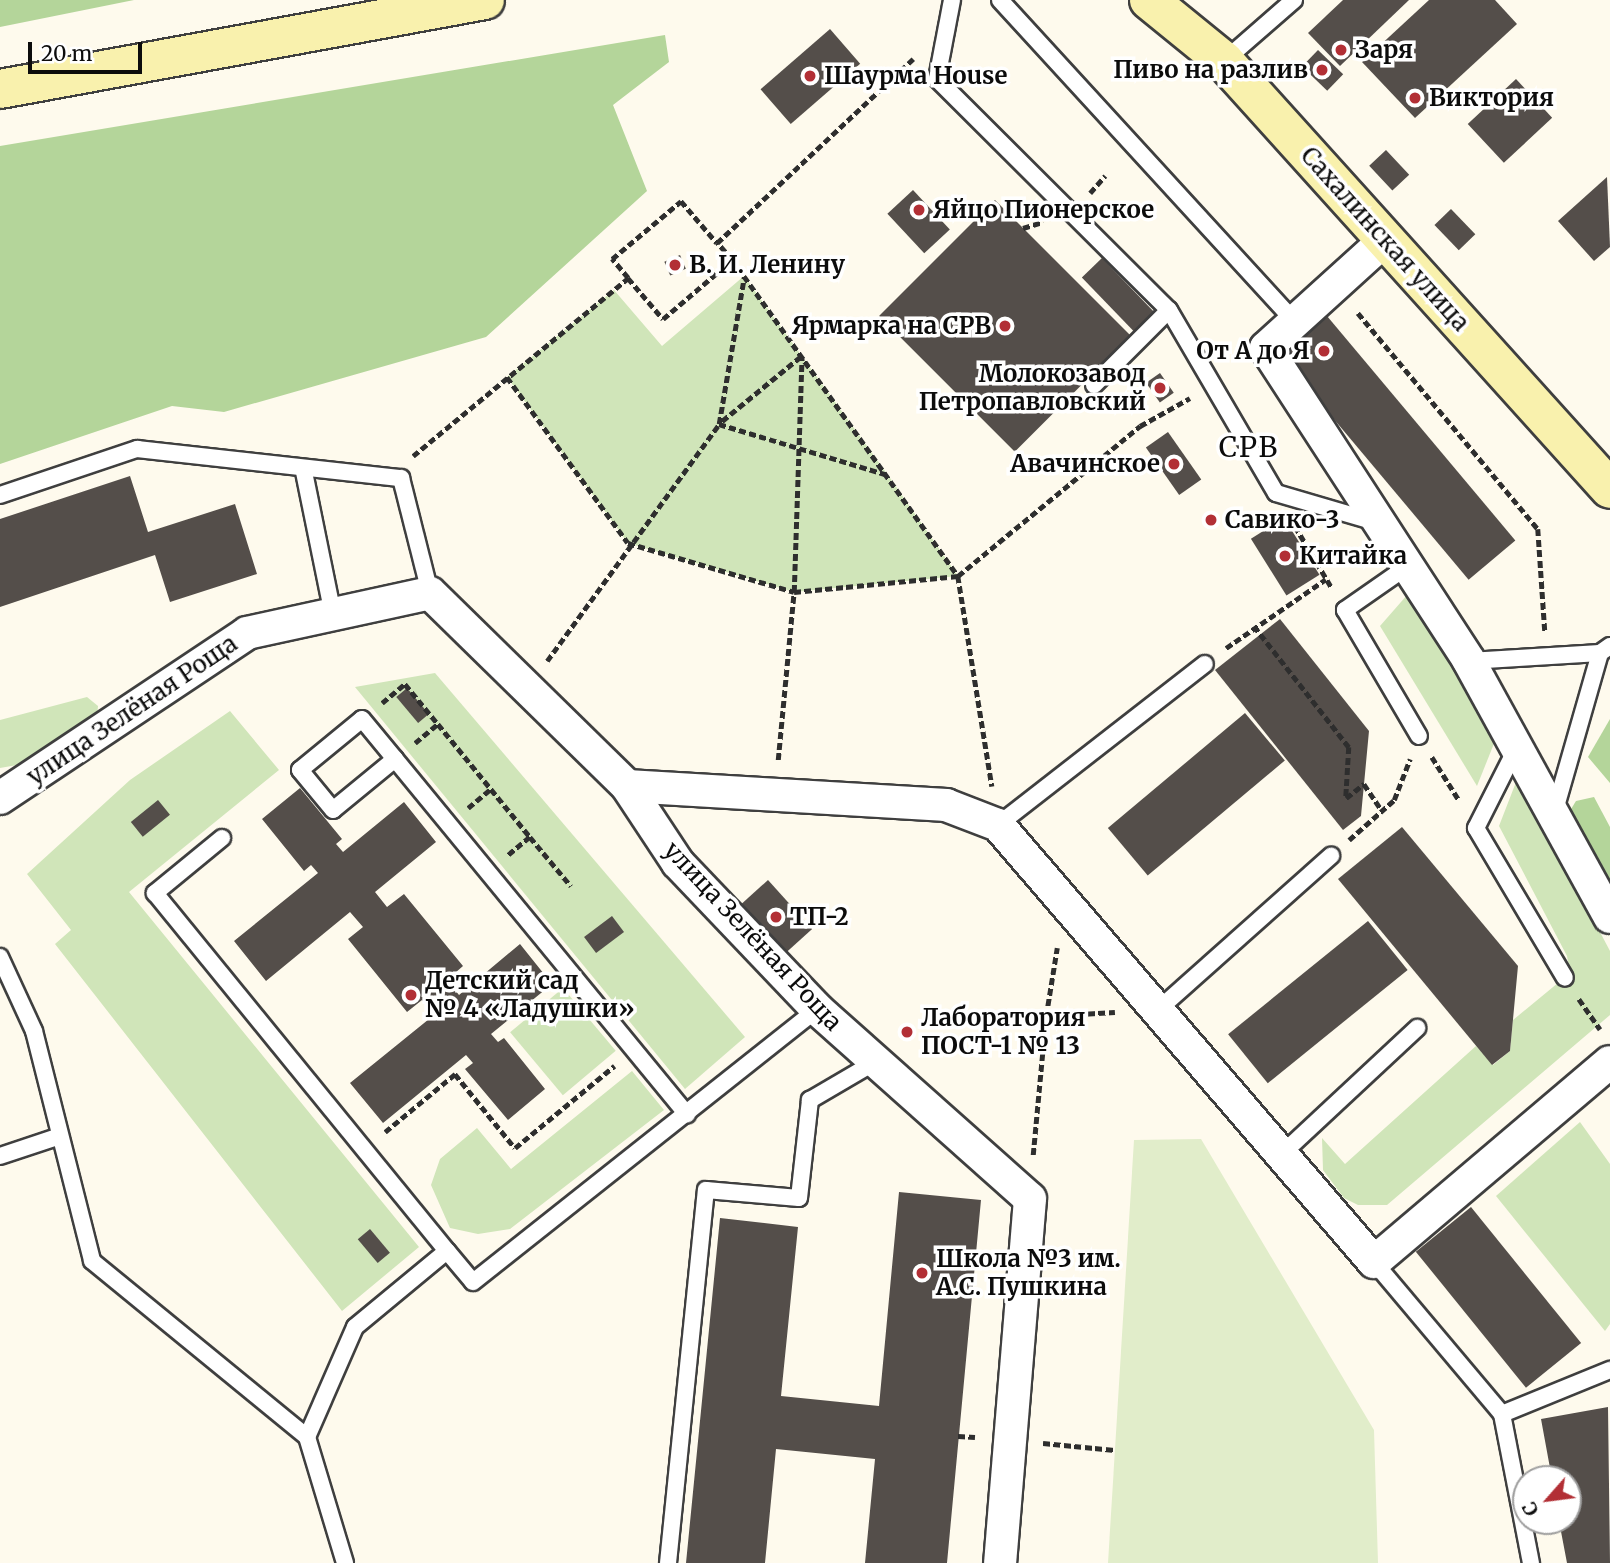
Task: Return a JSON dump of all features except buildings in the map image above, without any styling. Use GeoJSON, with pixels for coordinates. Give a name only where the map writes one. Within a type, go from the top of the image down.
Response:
{"type":"FeatureCollection","features":[{"type":"Feature","properties":{"kind":"street"},"geometry":{"type":"LineString","coordinates":[[0,89],[485,0]]}},
{"type":"Feature","properties":{"kind":"street","name":"Сахалинская улица"},"geometry":{"type":"LineString","coordinates":[[1149,0],[1224,61],[1610,489]]}},
{"type":"Feature","properties":{"kind":"street"},"geometry":{"type":"LineString","coordinates":[[1386,239],[1266,348],[1469,661],[1555,810],[1610,917]]}},
{"type":"Feature","properties":{"kind":"street","name":"улица Зелёная Роща"},"geometry":{"type":"LineString","coordinates":[[0,799],[247,634],[430,593],[626,786],[678,863],[817,1009],[1030,1199]]}},
{"type":"Feature","properties":{"kind":"street"},"geometry":{"type":"LineString","coordinates":[[626,786],[946,805],[998,825],[1064,906],[1158,1010],[1374,1262],[1606,1047]]}},
{"type":"Feature","properties":{"kind":"street"},"geometry":{"type":"LineString","coordinates":[[1000,1563],[1030,1199]]}},
{"type":"Feature","properties":{"kind":"lane"},"geometry":{"type":"LineString","coordinates":[[952,0],[937,79],[1169,310],[1276,493],[1381,524]]}},
{"type":"Feature","properties":{"kind":"lane"},"geometry":{"type":"LineString","coordinates":[[1000,0],[1295,322]]}},
{"type":"Feature","properties":{"kind":"lane"},"geometry":{"type":"LineString","coordinates":[[1224,61],[1294,0]]}},
{"type":"Feature","properties":{"kind":"lane"},"geometry":{"type":"LineString","coordinates":[[1094,385],[1169,310]]}},
{"type":"Feature","properties":{"kind":"lane"},"geometry":{"type":"LineString","coordinates":[[0,495],[137,449],[303,472],[401,478],[430,593]]}},
{"type":"Feature","properties":{"kind":"lane"},"geometry":{"type":"LineString","coordinates":[[303,472],[333,615]]}},
{"type":"Feature","properties":{"kind":"lane"},"geometry":{"type":"LineString","coordinates":[[1408,566],[1345,610],[1419,736]]}},
{"type":"Feature","properties":{"kind":"lane"},"geometry":{"type":"LineString","coordinates":[[1469,661],[1605,650],[1555,810]]}},
{"type":"Feature","properties":{"kind":"lane"},"geometry":{"type":"LineString","coordinates":[[998,825],[1205,664]]}},
{"type":"Feature","properties":{"kind":"lane"},"geometry":{"type":"LineString","coordinates":[[395,759],[333,810],[300,770],[362,719],[395,759],[488,872],[687,1115]]}},
{"type":"Feature","properties":{"kind":"lane"},"geometry":{"type":"LineString","coordinates":[[1518,745],[1476,828],[1565,978]]}},
{"type":"Feature","properties":{"kind":"lane"},"geometry":{"type":"LineString","coordinates":[[222,838],[155,893],[473,1282],[687,1115],[817,1009]]}},
{"type":"Feature","properties":{"kind":"lane"},"geometry":{"type":"LineString","coordinates":[[1158,1010],[1331,856]]}},
{"type":"Feature","properties":{"kind":"lane"},"geometry":{"type":"LineString","coordinates":[[0,957],[34,1031],[92,1261],[307,1437],[345,1563]]}},
{"type":"Feature","properties":{"kind":"lane"},"geometry":{"type":"LineString","coordinates":[[1282,1154],[1417,1028]]}},
{"type":"Feature","properties":{"kind":"lane"},"geometry":{"type":"LineString","coordinates":[[668,1563],[706,1190],[799,1198],[810,1100],[875,1062]]}},
{"type":"Feature","properties":{"kind":"lane"},"geometry":{"type":"LineString","coordinates":[[0,1156],[60,1136]]}},
{"type":"Feature","properties":{"kind":"lane"},"geometry":{"type":"LineString","coordinates":[[307,1437],[355,1327],[447,1251]]}},
{"type":"Feature","properties":{"kind":"lane"},"geometry":{"type":"LineString","coordinates":[[1374,1262],[1502,1414],[1531,1563]]}},
{"type":"Feature","properties":{"kind":"lane"},"geometry":{"type":"LineString","coordinates":[[1502,1414],[1610,1370]]}},
{"type":"Feature","properties":{"kind":"path"},"geometry":{"type":"LineString","coordinates":[[718,243],[904,67]]}},
{"type":"Feature","properties":{"kind":"path"},"geometry":{"type":"LineString","coordinates":[[681,201],[718,243],[732,260],[663,319],[612,259],[681,201]]}},
{"type":"Feature","properties":{"kind":"path"},"geometry":{"type":"LineString","coordinates":[[719,424],[744,276],[958,576],[998,825]]}},
{"type":"Feature","properties":{"kind":"path"},"geometry":{"type":"LineString","coordinates":[[401,478],[419,445],[508,377],[628,278]]}},
{"type":"Feature","properties":{"kind":"path"},"geometry":{"type":"LineString","coordinates":[[1335,285],[1538,529],[1547,656]]}},
{"type":"Feature","properties":{"kind":"path"},"geometry":{"type":"LineString","coordinates":[[528,690],[628,543],[719,424],[802,356]]}},
{"type":"Feature","properties":{"kind":"path"},"geometry":{"type":"LineString","coordinates":[[775,795],[794,592],[802,356]]}},
{"type":"Feature","properties":{"kind":"path"},"geometry":{"type":"LineString","coordinates":[[508,377],[628,543],[794,592],[958,576],[1140,426],[1213,385]]}},
{"type":"Feature","properties":{"kind":"path"},"geometry":{"type":"LineString","coordinates":[[719,424],[888,475]]}},
{"type":"Feature","properties":{"kind":"path"},"geometry":{"type":"LineString","coordinates":[[1276,493],[1345,610]]}},
{"type":"Feature","properties":{"kind":"path"},"geometry":{"type":"LineString","coordinates":[[1205,664],[1254,626],[1326,579]]}},
{"type":"Feature","properties":{"kind":"path"},"geometry":{"type":"LineString","coordinates":[[1254,626],[1349,747],[1346,798],[1364,785],[1382,810]]}},
{"type":"Feature","properties":{"kind":"path"},"geometry":{"type":"LineString","coordinates":[[362,719],[405,684],[571,886]]}},
{"type":"Feature","properties":{"kind":"path"},"geometry":{"type":"LineString","coordinates":[[1331,856],[1394,800],[1419,736]]}},
{"type":"Feature","properties":{"kind":"path"},"geometry":{"type":"LineString","coordinates":[[1419,736],[1476,828]]}},
{"type":"Feature","properties":{"kind":"path"},"geometry":{"type":"LineString","coordinates":[[488,872],[530,837]]}},
{"type":"Feature","properties":{"kind":"path"},"geometry":{"type":"LineString","coordinates":[[1030,1199],[1046,1016],[1064,906]]}},
{"type":"Feature","properties":{"kind":"path"},"geometry":{"type":"LineString","coordinates":[[1565,978],[1606,1047]]}},
{"type":"Feature","properties":{"kind":"path"},"geometry":{"type":"LineString","coordinates":[[1046,1016],[1158,1010]]}},
{"type":"Feature","properties":{"kind":"path"},"geometry":{"type":"LineString","coordinates":[[364,1149],[455,1074],[515,1148],[634,1050]]}},
{"type":"Feature","properties":{"kind":"green space"},"geometry":{"type":"Polygon","coordinates":[[[0,0],[134,0],[0,27],[0,0]]]}},
{"type":"Feature","properties":{"kind":"green space"},"geometry":{"type":"Polygon","coordinates":[[[665,35],[669,62],[613,105],[647,191],[486,337],[224,412],[172,406],[0,464],[0,146],[665,35]]]}},
{"type":"Feature","properties":{"kind":"green space"},"geometry":{"type":"Polygon","coordinates":[[[744,276],[958,576],[794,592],[628,543],[507,377],[614,290],[662,346],[744,276]]]}},
{"type":"Feature","properties":{"kind":"green space"},"geometry":{"type":"Polygon","coordinates":[[[1408,594],[1495,741],[1477,786],[1380,626],[1408,594]]]}},
{"type":"Feature","properties":{"kind":"green space"},"geometry":{"type":"Polygon","coordinates":[[[435,673],[745,1037],[685,1089],[355,687],[435,673]]]}},
{"type":"Feature","properties":{"kind":"green space"},"geometry":{"type":"Polygon","coordinates":[[[87,697],[98,706],[97,717],[17,765],[0,768],[0,720],[87,697]]]}},
{"type":"Feature","properties":{"kind":"green space"},"geometry":{"type":"Polygon","coordinates":[[[230,711],[279,770],[129,892],[419,1247],[342,1311],[55,944],[71,930],[27,874],[130,780],[230,711]]]}},
{"type":"Feature","properties":{"kind":"green space"},"geometry":{"type":"Polygon","coordinates":[[[1610,719],[1610,783],[1588,757],[1610,719]]]}},
{"type":"Feature","properties":{"kind":"green space"},"geometry":{"type":"Polygon","coordinates":[[[1518,777],[1610,951],[1610,1015],[1387,1205],[1358,1205],[1344,1198],[1323,1170],[1322,1138],[1345,1164],[1476,1046],[1493,1065],[1510,1051],[1513,1020],[1570,973],[1567,956],[1499,826],[1518,777]]]}},
{"type":"Feature","properties":{"kind":"green space"},"geometry":{"type":"Polygon","coordinates":[[[1594,797],[1610,827],[1610,886],[1568,814],[1576,801],[1594,797]]]}},
{"type":"Feature","properties":{"kind":"green space"},"geometry":{"type":"Polygon","coordinates":[[[563,988],[616,1051],[563,1095],[510,1032],[563,988]]]}},
{"type":"Feature","properties":{"kind":"green space"},"geometry":{"type":"Polygon","coordinates":[[[632,1071],[664,1110],[510,1229],[478,1234],[450,1228],[431,1185],[440,1159],[477,1128],[511,1169],[632,1071]]]}},
{"type":"Feature","properties":{"kind":"green space"},"geometry":{"type":"Polygon","coordinates":[[[1580,1122],[1610,1164],[1610,1324],[1605,1331],[1496,1196],[1580,1122]]]}},
{"type":"Feature","properties":{"kind":"green space"},"geometry":{"type":"Polygon","coordinates":[[[1201,1139],[1374,1430],[1378,1563],[1108,1563],[1134,1140],[1201,1139]]]}},
{"type":"Feature","properties":{"kind":"place","name":"Заря"},"geometry":{"type":"Point","coordinates":[1341,50]}},
{"type":"Feature","properties":{"kind":"place","name":"Пиво на разлив"},"geometry":{"type":"Point","coordinates":[1322,70]}},
{"type":"Feature","properties":{"kind":"place","name":"Шаурма House"},"geometry":{"type":"Point","coordinates":[810,76]}},
{"type":"Feature","properties":{"kind":"place","name":"Виктория"},"geometry":{"type":"Point","coordinates":[1415,98]}},
{"type":"Feature","properties":{"kind":"place","name":"Яйцо Пионерское"},"geometry":{"type":"Point","coordinates":[919,210]}},
{"type":"Feature","properties":{"kind":"place","name":"В. И. Ленину"},"geometry":{"type":"Point","coordinates":[675,265]}},
{"type":"Feature","properties":{"kind":"place","name":"Ярмарка на СРВ"},"geometry":{"type":"Point","coordinates":[1005,326]}},
{"type":"Feature","properties":{"kind":"place","name":"От А до Я"},"geometry":{"type":"Point","coordinates":[1324,351]}},
{"type":"Feature","properties":{"kind":"place","name":"Молокозавод Петропавловский"},"geometry":{"type":"Point","coordinates":[1160,388]}},
{"type":"Feature","properties":{"kind":"place","name":"Авачинское"},"geometry":{"type":"Point","coordinates":[1174,464]}},
{"type":"Feature","properties":{"kind":"place","name":"Савико-3"},"geometry":{"type":"Point","coordinates":[1211,520]}},
{"type":"Feature","properties":{"kind":"place","name":"Китайка"},"geometry":{"type":"Point","coordinates":[1285,556]}},
{"type":"Feature","properties":{"kind":"place","name":"ТП-2"},"geometry":{"type":"Point","coordinates":[776,917]}},
{"type":"Feature","properties":{"kind":"place","name":"Детский сад № 4 «Ладушки»"},"geometry":{"type":"Point","coordinates":[411,995]}},
{"type":"Feature","properties":{"kind":"place","name":"Лаборатория ПОСТ-1 № 13"},"geometry":{"type":"Point","coordinates":[907,1032]}},
{"type":"Feature","properties":{"kind":"place","name":"Школа №3 им. А.С. Пушкина"},"geometry":{"type":"Point","coordinates":[922,1273]}},
{"type":"Feature","properties":{"kind":"district","name":"СРВ"},"geometry":{"type":"Point","coordinates":[1249,447]}}]}
